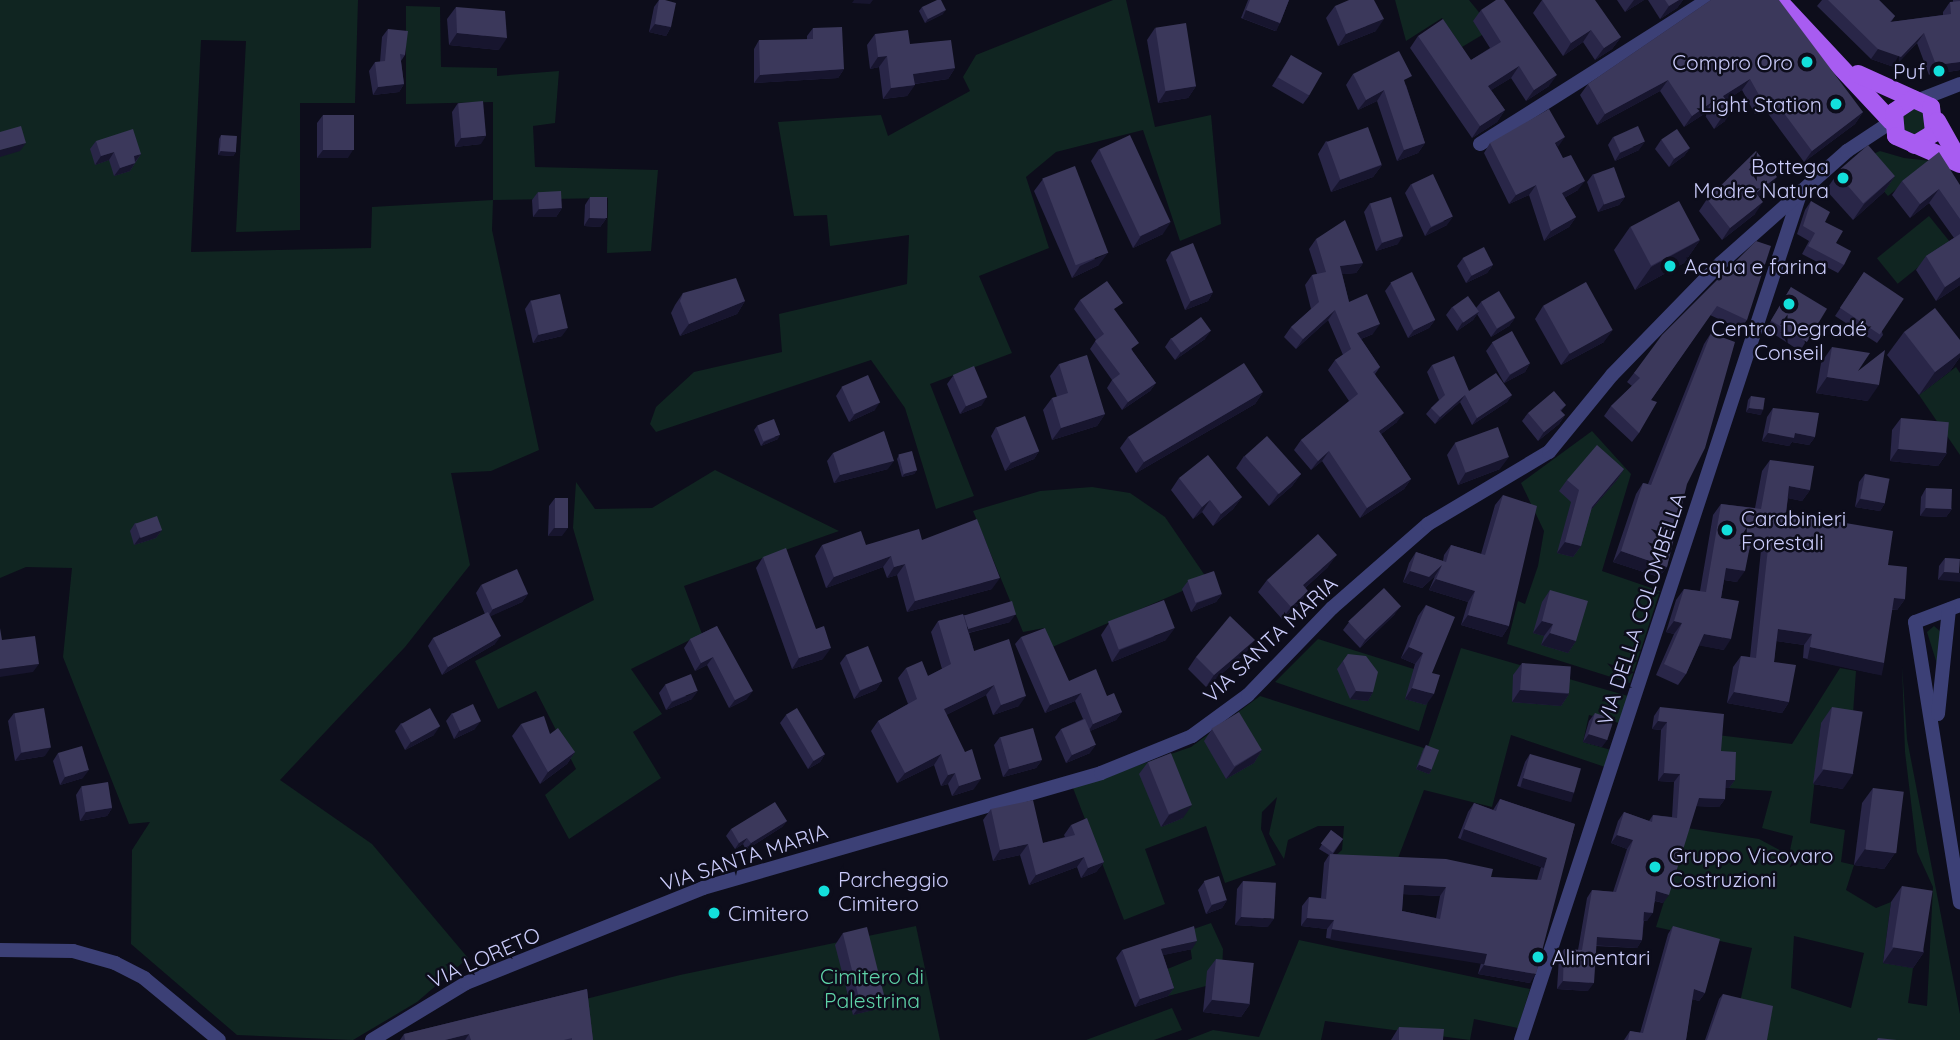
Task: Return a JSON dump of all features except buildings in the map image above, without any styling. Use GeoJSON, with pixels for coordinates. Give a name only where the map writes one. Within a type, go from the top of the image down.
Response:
{"type":"FeatureCollection","features":[{"type":"Feature","properties":{"kind":"main road"},"geometry":{"type":"LineString","coordinates":[[1778,0],[1846,67],[1910,145],[1960,163]]}},
{"type":"Feature","properties":{"kind":"main road"},"geometry":{"type":"LineString","coordinates":[[1846,67],[1916,100],[1936,118],[1960,163]]}},
{"type":"Feature","properties":{"kind":"main road"},"geometry":{"type":"LineString","coordinates":[[1891,121],[1899,105],[1916,100]]}},
{"type":"Feature","properties":{"kind":"main road"},"geometry":{"type":"LineString","coordinates":[[1910,145],[1930,139],[1936,118]]}},
{"type":"Feature","properties":{"kind":"street"},"geometry":{"type":"LineString","coordinates":[[1480,144],[1708,0]]}},
{"type":"Feature","properties":{"kind":"street"},"geometry":{"type":"LineString","coordinates":[[1916,100],[1960,84]]}},
{"type":"Feature","properties":{"kind":"street"},"geometry":{"type":"LineString","coordinates":[[1936,118],[1942,96],[1960,84]]}},
{"type":"Feature","properties":{"kind":"street","name":"VIA SANTA MARIA"},"geometry":{"type":"LineString","coordinates":[[579,939],[725,881],[1089,776],[1192,736],[1248,695],[1342,598],[1428,524],[1549,453],[1657,328],[1801,191],[1855,145],[1891,121]]}},
{"type":"Feature","properties":{"kind":"street"},"geometry":{"type":"LineString","coordinates":[[1855,145],[1910,145]]}},
{"type":"Feature","properties":{"kind":"street","name":"VIA DELLA COLOMBELLA"},"geometry":{"type":"LineString","coordinates":[[1521,1040],[1801,191]]}},
{"type":"Feature","properties":{"kind":"street"},"geometry":{"type":"LineString","coordinates":[[1936,733],[1955,608],[1916,622],[1936,733],[1959,894]]}},
{"type":"Feature","properties":{"kind":"street","name":"VIA LORETO"},"geometry":{"type":"LineString","coordinates":[[372,1040],[466,983],[579,939]]}},
{"type":"Feature","properties":{"kind":"street"},"geometry":{"type":"LineString","coordinates":[[0,950],[73,951],[115,963],[144,978],[219,1040]]}},
{"type":"Feature","properties":{"kind":"green space"},"geometry":{"type":"Polygon","coordinates":[[[0,0],[358,0],[355,103],[300,103],[300,230],[236,232],[246,41],[201,40],[191,252],[371,248],[372,207],[493,200],[492,230],[539,450],[491,471],[451,473],[470,565],[405,647],[280,780],[372,844],[468,958],[417,1002],[353,1040],[237,1035],[131,944],[132,850],[150,822],[129,824],[63,657],[72,568],[26,567],[0,578],[0,0]]]}},
{"type":"Feature","properties":{"kind":"green space"},"geometry":{"type":"Polygon","coordinates":[[[1113,0],[1126,0],[1155,127],[1211,115],[1221,224],[1180,241],[1143,130],[1056,152],[1026,177],[1049,248],[979,276],[1012,353],[930,384],[974,496],[936,509],[905,408],[871,360],[656,432],[650,424],[656,407],[694,372],[782,352],[779,314],[907,284],[909,235],[830,246],[827,215],[794,216],[778,122],[881,115],[888,136],[970,91],[963,77],[976,55],[1113,0]]]}},
{"type":"Feature","properties":{"kind":"green space"},"geometry":{"type":"Polygon","coordinates":[[[1395,0],[1469,0],[1482,16],[1482,35],[1462,47],[1442,18],[1406,41],[1395,0]]]}},
{"type":"Feature","properties":{"kind":"green space"},"geometry":{"type":"Polygon","coordinates":[[[406,6],[440,7],[441,67],[497,68],[497,76],[559,71],[555,123],[533,126],[535,167],[658,170],[651,251],[607,253],[608,198],[493,200],[493,102],[406,104],[406,6]]]}},
{"type":"Feature","properties":{"kind":"green space"},"geometry":{"type":"Polygon","coordinates":[[[1914,109],[1923,113],[1927,122],[1923,131],[1914,135],[1905,131],[1901,122],[1905,113],[1914,109]]]}},
{"type":"Feature","properties":{"kind":"green space"},"geometry":{"type":"Polygon","coordinates":[[[1880,151],[1904,158],[1931,161],[1888,196],[1857,161],[1880,151]]]}},
{"type":"Feature","properties":{"kind":"green space"},"geometry":{"type":"Polygon","coordinates":[[[1929,216],[1950,242],[1898,284],[1877,258],[1929,216]]]}},
{"type":"Feature","properties":{"kind":"green space"},"geometry":{"type":"Polygon","coordinates":[[[1956,367],[1960,373],[1960,455],[1919,395],[1956,367]]]}},
{"type":"Feature","properties":{"kind":"green space"},"geometry":{"type":"Polygon","coordinates":[[[1592,431],[1631,474],[1602,571],[1660,591],[1630,683],[1507,644],[1518,601],[1525,604],[1538,566],[1544,531],[1521,483],[1592,431]]]}},
{"type":"Feature","properties":{"kind":"green space"},"geometry":{"type":"Polygon","coordinates":[[[715,470],[839,531],[684,586],[702,634],[631,669],[662,714],[633,732],[661,778],[569,839],[545,795],[576,769],[536,691],[498,709],[475,661],[594,600],[573,528],[576,482],[595,509],[652,508],[715,470]]]}},
{"type":"Feature","properties":{"kind":"green space"},"geometry":{"type":"Polygon","coordinates":[[[1092,487],[1130,493],[1165,517],[1208,580],[1050,648],[1044,628],[1023,632],[973,511],[1040,491],[1092,487]]]}},
{"type":"Feature","properties":{"kind":"green space"},"geometry":{"type":"Polygon","coordinates":[[[1934,626],[1941,632],[1937,664],[1927,632],[1934,626]]]}},
{"type":"Feature","properties":{"kind":"green space"},"geometry":{"type":"Polygon","coordinates":[[[1318,639],[1436,676],[1419,731],[1275,682],[1318,639]]]}},
{"type":"Feature","properties":{"kind":"green space"},"geometry":{"type":"Polygon","coordinates":[[[1461,648],[1628,696],[1619,723],[1589,715],[1583,742],[1611,750],[1605,767],[1511,735],[1492,807],[1424,790],[1395,866],[1334,857],[1342,850],[1344,826],[1318,826],[1288,840],[1284,859],[1269,834],[1277,797],[1262,812],[1261,829],[1276,865],[1225,883],[1206,826],[1145,849],[1165,904],[1124,920],[1073,788],[1191,747],[1260,696],[1427,749],[1461,648]]]}},
{"type":"Feature","properties":{"kind":"green space"},"geometry":{"type":"Polygon","coordinates":[[[1902,666],[1907,739],[1960,1014],[1960,1040],[1766,1040],[1740,1002],[1752,948],[1656,927],[1687,828],[1759,839],[1789,855],[1793,836],[1762,828],[1772,791],[1729,788],[1703,758],[1717,735],[1792,744],[1840,668],[1856,671],[1852,728],[1821,724],[1810,823],[1845,830],[1841,862],[1854,865],[1846,890],[1876,908],[1891,902],[1883,963],[1913,968],[1908,1003],[1927,1006],[1933,887],[1917,852],[1905,752],[1902,666]],[[1794,936],[1791,988],[1851,1008],[1864,953],[1794,936]]]}},
{"type":"Feature","properties":{"kind":"green space"},"geometry":{"type":"Polygon","coordinates":[[[1211,923],[1223,949],[1222,972],[1206,986],[1168,996],[1160,972],[1192,959],[1188,931],[1211,923]]]}},
{"type":"Feature","properties":{"kind":"green space","name":"Cimitero di Palestrina"},"geometry":{"type":"Polygon","coordinates":[[[916,926],[940,1040],[425,1040],[680,975],[916,926]]]}},
{"type":"Feature","properties":{"kind":"green space"},"geometry":{"type":"Polygon","coordinates":[[[1299,940],[1530,989],[1518,1028],[1474,1019],[1470,1040],[1325,1021],[1321,1040],[1187,1040],[1213,1030],[1259,1037],[1299,940]]]}},
{"type":"Feature","properties":{"kind":"green space"},"geometry":{"type":"Polygon","coordinates":[[[1172,1008],[1182,1030],[1154,1040],[1086,1040],[1172,1008]]]}},
{"type":"Feature","properties":{"kind":"place","name":"Compro Oro"},"geometry":{"type":"Point","coordinates":[1807,62]}},
{"type":"Feature","properties":{"kind":"place","name":"Puf"},"geometry":{"type":"Point","coordinates":[1939,71]}},
{"type":"Feature","properties":{"kind":"place","name":"Light Station"},"geometry":{"type":"Point","coordinates":[1836,104]}},
{"type":"Feature","properties":{"kind":"place","name":"Bottega Madre Natura"},"geometry":{"type":"Point","coordinates":[1843,178]}},
{"type":"Feature","properties":{"kind":"place","name":"Acqua e farina"},"geometry":{"type":"Point","coordinates":[1670,266]}},
{"type":"Feature","properties":{"kind":"place","name":"Centro Degradé Conseil"},"geometry":{"type":"Point","coordinates":[1789,304]}},
{"type":"Feature","properties":{"kind":"place","name":"Carabinieri Forestali"},"geometry":{"type":"Point","coordinates":[1727,530]}},
{"type":"Feature","properties":{"kind":"place","name":"Gruppo Vicovaro Costruzioni"},"geometry":{"type":"Point","coordinates":[1655,867]}},
{"type":"Feature","properties":{"kind":"place","name":"Parcheggio Cimitero"},"geometry":{"type":"Point","coordinates":[824,891]}},
{"type":"Feature","properties":{"kind":"place","name":"Cimitero"},"geometry":{"type":"Point","coordinates":[714,913]}},
{"type":"Feature","properties":{"kind":"place","name":"Alimentari"},"geometry":{"type":"Point","coordinates":[1538,957]}}]}
